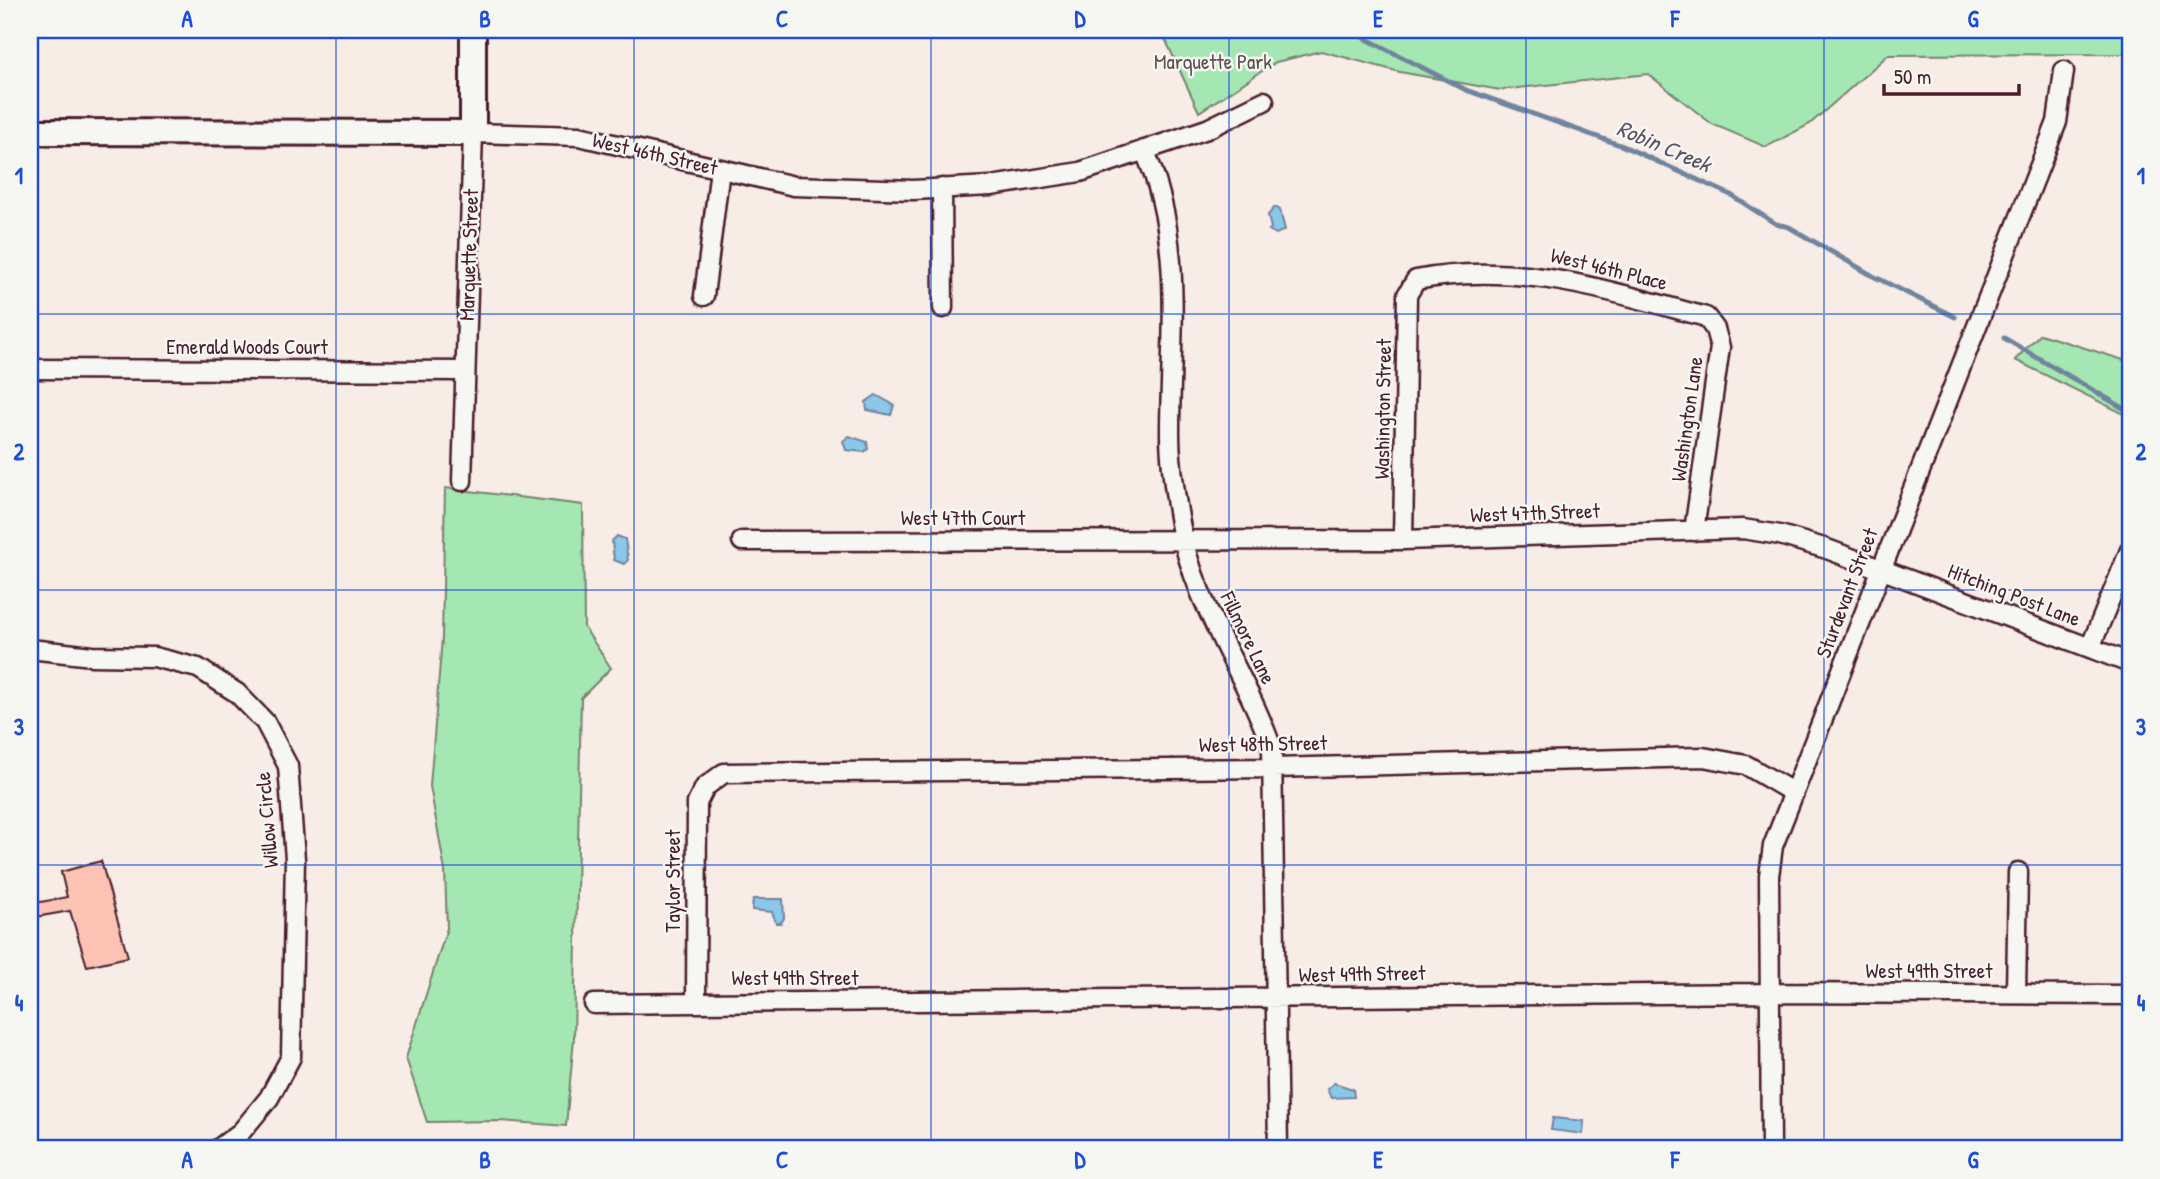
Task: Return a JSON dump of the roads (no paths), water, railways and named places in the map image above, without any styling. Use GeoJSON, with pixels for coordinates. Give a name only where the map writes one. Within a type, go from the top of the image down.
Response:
{"type":"FeatureCollection","features":[{"type":"Feature","properties":{"kind":"street","name":"Marquette Street"},"geometry":{"type":"LineString","coordinates":[[462,481],[473,133],[473,30]]}},
{"type":"Feature","properties":{"kind":"street","name":"Sturdevant Street"},"geometry":{"type":"LineString","coordinates":[[1771,1149],[1769,876],[1773,846],[2057,122],[2064,71]]}},
{"type":"Feature","properties":{"kind":"street","name":"West 46th Street"},"geometry":{"type":"LineString","coordinates":[[30,132],[473,133],[579,136],[794,186],[942,188],[990,186],[1080,172],[1207,129],[1264,101]]}},
{"type":"Feature","properties":{"kind":"street","name":"Fillmore Lane"},"geometry":{"type":"LineString","coordinates":[[1144,150],[1157,178],[1168,232],[1174,346],[1170,436],[1184,541],[1197,584],[1263,722],[1272,749],[1278,997],[1278,1149]]}},
{"type":"Feature","properties":{"kind":"street"},"geometry":{"type":"LineString","coordinates":[[704,296],[720,169]]}},
{"type":"Feature","properties":{"kind":"street"},"geometry":{"type":"LineString","coordinates":[[942,188],[943,308]]}},
{"type":"Feature","properties":{"kind":"street","name":"West 46th Place"},"geometry":{"type":"LineString","coordinates":[[1416,280],[1442,275],[1532,275],[1563,279],[1706,317]]}},
{"type":"Feature","properties":{"kind":"street","name":"Washington Street"},"geometry":{"type":"LineString","coordinates":[[1403,540],[1407,295],[1416,280]]}},
{"type":"Feature","properties":{"kind":"street","name":"Washington Lane"},"geometry":{"type":"LineString","coordinates":[[1694,531],[1720,347],[1715,329],[1706,317]]}},
{"type":"Feature","properties":{"kind":"street","name":"Emerald Woods Court"},"geometry":{"type":"LineString","coordinates":[[30,369],[465,372]]}},
{"type":"Feature","properties":{"kind":"street","name":"West 47th Street"},"geometry":{"type":"LineString","coordinates":[[1184,541],[1403,540],[1744,529],[1780,535],[1881,569]]}},
{"type":"Feature","properties":{"kind":"street","name":"West 47th Court"},"geometry":{"type":"LineString","coordinates":[[742,541],[1184,541]]}},
{"type":"Feature","properties":{"kind":"street"},"geometry":{"type":"LineString","coordinates":[[2090,648],[2130,550]]}},
{"type":"Feature","properties":{"kind":"street","name":"Hitching Post Lane"},"geometry":{"type":"LineString","coordinates":[[1881,569],[2130,663]]}},
{"type":"Feature","properties":{"kind":"street","name":"Willow Circle"},"geometry":{"type":"LineString","coordinates":[[30,649],[92,656],[154,657],[198,668],[237,693],[265,722],[288,766],[295,859],[291,1058],[269,1098],[241,1132],[218,1149]]}},
{"type":"Feature","properties":{"kind":"street","name":"West 48th Street"},"geometry":{"type":"LineString","coordinates":[[724,773],[1273,768],[1703,757],[1746,765],[1794,793]]}},
{"type":"Feature","properties":{"kind":"street","name":"Taylor Street"},"geometry":{"type":"LineString","coordinates":[[696,1001],[697,803],[705,787],[724,773]]}},
{"type":"Feature","properties":{"kind":"street"},"geometry":{"type":"LineString","coordinates":[[2016,994],[2018,872]]}},
{"type":"Feature","properties":{"kind":"street","name":"West 49th Street"},"geometry":{"type":"LineString","coordinates":[[594,1004],[1769,993],[2130,995]]}},
{"type":"Feature","properties":{"kind":"water"},"geometry":{"type":"Polygon","coordinates":[[[1275,207],[1280,210],[1285,230],[1276,234],[1269,230],[1271,228],[1268,215],[1275,207]]]}},
{"type":"Feature","properties":{"kind":"water"},"geometry":{"type":"Polygon","coordinates":[[[876,395],[894,405],[891,415],[867,410],[866,402],[876,395]]]}},
{"type":"Feature","properties":{"kind":"water"},"geometry":{"type":"Polygon","coordinates":[[[849,436],[867,442],[868,449],[864,452],[846,450],[843,441],[849,436]]]}},
{"type":"Feature","properties":{"kind":"water"},"geometry":{"type":"Polygon","coordinates":[[[617,536],[625,539],[628,560],[624,564],[614,560],[612,541],[617,536]]]}},
{"type":"Feature","properties":{"kind":"water"},"geometry":{"type":"Polygon","coordinates":[[[753,899],[783,899],[784,918],[781,923],[776,923],[772,912],[752,910],[753,899]]]}},
{"type":"Feature","properties":{"kind":"water"},"geometry":{"type":"Polygon","coordinates":[[[1334,1083],[1353,1089],[1354,1097],[1331,1098],[1327,1089],[1334,1083]]]}},
{"type":"Feature","properties":{"kind":"water"},"geometry":{"type":"Polygon","coordinates":[[[1553,1118],[1584,1121],[1583,1134],[1551,1130],[1553,1118]]]}},
{"type":"Feature","properties":{"kind":"waterway","name":"Robin Creek"},"geometry":{"type":"LineString","coordinates":[[1349,30],[1466,90],[1623,146],[1731,195],[1776,224],[1789,227],[1873,276],[1955,317]]}},
{"type":"Feature","properties":{"kind":"waterway","name":"Robin Creek"},"geometry":{"type":"LineString","coordinates":[[2004,338],[2130,412]]}},
{"type":"Feature","properties":{"kind":"park label","name":"Marquette Park"},"geometry":{"type":"Point","coordinates":[1213,62]}}]}
